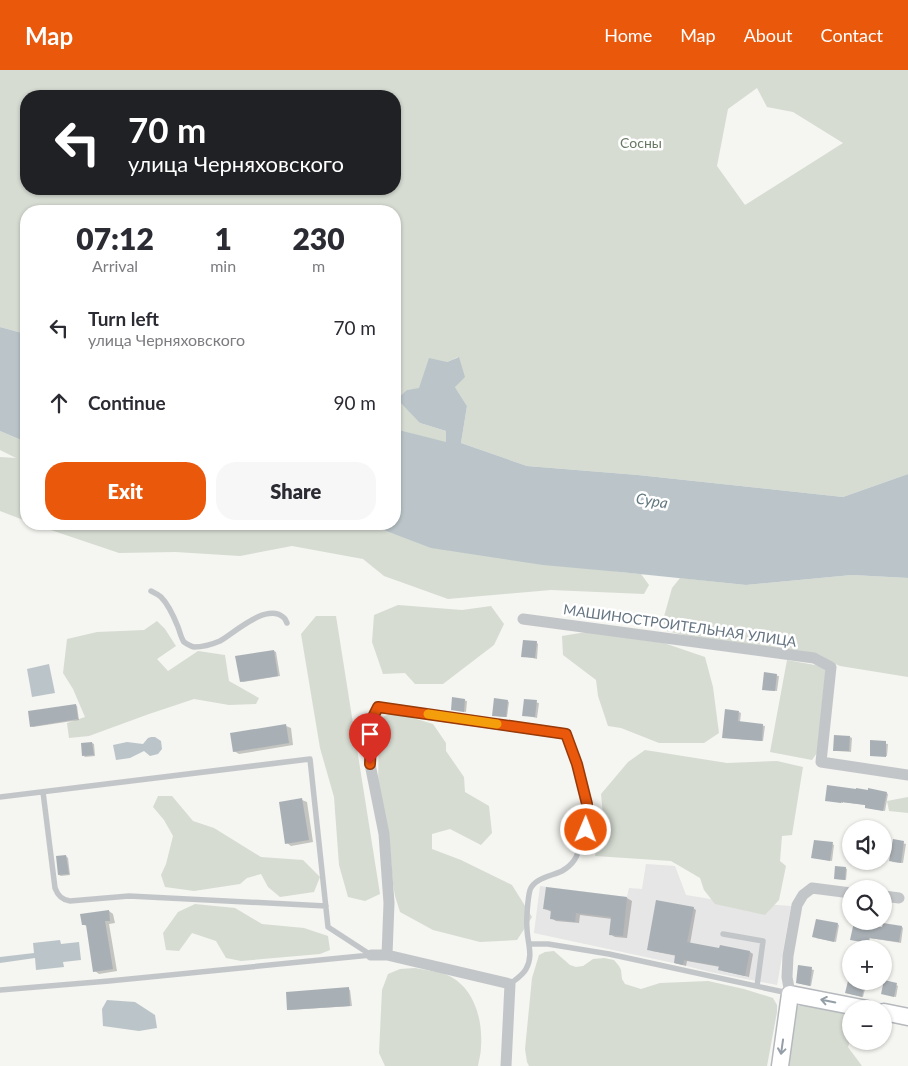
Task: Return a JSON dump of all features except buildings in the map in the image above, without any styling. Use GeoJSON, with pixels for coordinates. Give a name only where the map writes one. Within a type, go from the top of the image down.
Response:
{"type":"FeatureCollection","features":[{"type":"Feature","properties":{"kind":"main road"},"geometry":{"type":"LineString","coordinates":[[780,1066],[790,994],[842,1004]]}},
{"type":"Feature","properties":{"kind":"main road"},"geometry":{"type":"LineString","coordinates":[[892,1014],[908,1017]]}},
{"type":"Feature","properties":{"kind":"street","name":"МАШИНОСТРОИТЕЛЬНАЯ УЛИЦА"},"geometry":{"type":"LineString","coordinates":[[523,619],[814,658],[831,667],[821,762],[908,775]]}},
{"type":"Feature","properties":{"kind":"street"},"geometry":{"type":"LineString","coordinates":[[387,955],[388,903],[384,834],[370,764],[372,719],[378,707],[566,734]]}},
{"type":"Feature","properties":{"kind":"street"},"geometry":{"type":"LineString","coordinates":[[790,994],[787,977],[788,956],[797,905],[803,895],[812,888],[842,892]]}},
{"type":"Feature","properties":{"kind":"street"},"geometry":{"type":"LineString","coordinates":[[892,897],[899,898]]}},
{"type":"Feature","properties":{"kind":"street"},"geometry":{"type":"LineString","coordinates":[[371,955],[387,955],[510,984],[506,1066]]}},
{"type":"Feature","properties":{"kind":"lane"},"geometry":{"type":"LineString","coordinates":[[151,591],[160,596],[168,606],[179,628],[182,639],[192,646],[213,644],[251,620],[268,614],[277,614],[287,623]]}},
{"type":"Feature","properties":{"kind":"lane"},"geometry":{"type":"LineString","coordinates":[[510,984],[526,969],[530,958],[527,928],[530,891],[538,881],[572,864],[578,855],[586,830],[587,804],[577,764],[566,734]]}},
{"type":"Feature","properties":{"kind":"lane"},"geometry":{"type":"LineString","coordinates":[[0,797],[310,759],[328,926],[371,955]]}},
{"type":"Feature","properties":{"kind":"lane"},"geometry":{"type":"LineString","coordinates":[[43,792],[55,888],[60,898],[70,902],[129,896],[326,906]]}},
{"type":"Feature","properties":{"kind":"lane"},"geometry":{"type":"LineString","coordinates":[[723,934],[763,941],[757,986]]}},
{"type":"Feature","properties":{"kind":"lane"},"geometry":{"type":"LineString","coordinates":[[530,944],[548,944],[609,954],[790,994]]}},
{"type":"Feature","properties":{"kind":"lane"},"geometry":{"type":"LineString","coordinates":[[0,990],[371,955]]}},
{"type":"Feature","properties":{"kind":"shaded area"},"geometry":{"type":"Polygon","coordinates":[[[646,864],[675,866],[686,895],[722,901],[791,906],[777,985],[534,933],[540,886],[627,897],[629,888],[642,889],[646,864]]]}},
{"type":"Feature","properties":{"kind":"green space","name":"Сосны"},"geometry":{"type":"Polygon","coordinates":[[[0,70],[908,70],[908,474],[843,497],[638,475],[527,466],[461,443],[467,406],[455,387],[458,357],[447,362],[419,389],[407,390],[420,423],[446,431],[446,443],[401,431],[401,205],[20,205],[20,332],[0,327],[0,70]],[[757,88],[728,109],[717,166],[745,205],[843,143],[793,112],[767,107],[757,88]]]}},
{"type":"Feature","properties":{"kind":"green space"},"geometry":{"type":"Polygon","coordinates":[[[0,431],[20,439],[20,519],[0,511],[0,457],[16,458],[0,450],[0,431]]]}},
{"type":"Feature","properties":{"kind":"green space"},"geometry":{"type":"Polygon","coordinates":[[[51,530],[389,530],[620,572],[641,574],[649,585],[644,594],[551,590],[448,599],[384,576],[363,559],[292,546],[240,556],[175,552],[119,553],[51,530]]]}},
{"type":"Feature","properties":{"kind":"green space"},"geometry":{"type":"Polygon","coordinates":[[[852,575],[908,578],[908,677],[840,666],[814,654],[722,645],[667,631],[663,620],[672,588],[680,578],[746,585],[852,575]]]}},
{"type":"Feature","properties":{"kind":"green space"},"geometry":{"type":"Polygon","coordinates":[[[398,605],[462,610],[491,606],[504,624],[494,645],[443,684],[415,684],[405,673],[383,674],[372,642],[374,615],[398,605]]]}},
{"type":"Feature","properties":{"kind":"green space"},"geometry":{"type":"Polygon","coordinates":[[[316,616],[336,616],[380,894],[365,901],[348,897],[339,865],[334,797],[320,748],[301,634],[316,616]]]}},
{"type":"Feature","properties":{"kind":"green space"},"geometry":{"type":"Polygon","coordinates":[[[157,621],[165,629],[176,646],[157,659],[168,671],[198,651],[225,655],[229,681],[259,698],[256,704],[229,705],[194,699],[89,736],[69,738],[67,723],[85,717],[73,689],[63,673],[67,639],[97,632],[144,630],[157,621]]]}},
{"type":"Feature","properties":{"kind":"green space"},"geometry":{"type":"Polygon","coordinates":[[[586,632],[664,643],[705,657],[713,687],[719,733],[704,743],[659,743],[621,728],[608,726],[598,696],[596,680],[563,655],[562,636],[586,632]]]}},
{"type":"Feature","properties":{"kind":"green space"},"geometry":{"type":"Polygon","coordinates":[[[787,660],[826,667],[817,753],[812,760],[770,752],[787,660]]]}},
{"type":"Feature","properties":{"kind":"green space"},"geometry":{"type":"Polygon","coordinates":[[[393,712],[433,724],[446,743],[446,751],[464,777],[465,792],[489,806],[492,833],[481,845],[450,829],[432,834],[432,849],[461,860],[512,885],[532,917],[517,940],[480,942],[433,930],[400,912],[393,884],[389,836],[378,791],[379,719],[393,712]]]}},
{"type":"Feature","properties":{"kind":"green space"},"geometry":{"type":"Polygon","coordinates":[[[645,750],[727,763],[777,761],[803,767],[792,835],[782,836],[780,861],[786,866],[779,900],[765,915],[715,904],[704,890],[700,878],[671,861],[595,856],[603,815],[601,794],[628,762],[645,750]]]}},
{"type":"Feature","properties":{"kind":"green space"},"geometry":{"type":"Polygon","coordinates":[[[158,796],[172,796],[193,821],[214,828],[261,857],[303,860],[320,877],[314,892],[280,897],[268,887],[261,874],[247,878],[240,884],[194,891],[165,887],[161,875],[166,864],[173,836],[164,820],[153,807],[158,796]]]}},
{"type":"Feature","properties":{"kind":"green space"},"geometry":{"type":"Polygon","coordinates":[[[908,797],[908,813],[889,811],[887,801],[908,797]]]}},
{"type":"Feature","properties":{"kind":"green space"},"geometry":{"type":"Polygon","coordinates":[[[195,904],[235,908],[262,924],[304,928],[328,936],[330,950],[320,954],[241,961],[226,958],[216,941],[192,933],[179,951],[166,950],[163,933],[178,912],[195,904]]]}},
{"type":"Feature","properties":{"kind":"green space"},"geometry":{"type":"Polygon","coordinates":[[[554,951],[570,965],[576,967],[583,966],[593,959],[604,958],[614,960],[621,970],[622,979],[625,984],[641,989],[660,983],[708,981],[773,998],[777,1005],[777,1012],[767,1066],[529,1066],[525,1049],[532,978],[539,955],[554,951]]]}},
{"type":"Feature","properties":{"kind":"green space"},"geometry":{"type":"Polygon","coordinates":[[[415,968],[442,973],[453,978],[474,1002],[478,1013],[481,1036],[478,1066],[385,1066],[379,1053],[382,990],[388,974],[400,969],[415,968]]]}},
{"type":"Feature","properties":{"kind":"green space"},"geometry":{"type":"Polygon","coordinates":[[[812,1001],[842,1009],[842,1050],[850,1050],[862,1066],[784,1066],[793,1008],[812,1001]]]}},
{"type":"Feature","properties":{"kind":"water"},"geometry":{"type":"Polygon","coordinates":[[[0,327],[20,332],[20,439],[0,431],[0,327]]]}},
{"type":"Feature","properties":{"kind":"water","name":"Сура"},"geometry":{"type":"Polygon","coordinates":[[[459,357],[465,377],[455,387],[467,406],[461,443],[527,466],[638,475],[843,497],[908,474],[908,578],[852,575],[746,585],[543,565],[431,548],[384,530],[401,530],[401,431],[446,442],[446,431],[420,423],[401,403],[401,395],[407,390],[419,388],[429,358],[447,362],[459,357]]]}},
{"type":"Feature","properties":{"kind":"water"},"geometry":{"type":"Polygon","coordinates":[[[49,664],[55,693],[32,697],[27,669],[49,664]]]}},
{"type":"Feature","properties":{"kind":"water"},"geometry":{"type":"Polygon","coordinates":[[[151,737],[161,741],[162,749],[158,754],[150,756],[144,751],[130,758],[116,760],[113,745],[127,742],[143,744],[151,737]]]}},
{"type":"Feature","properties":{"kind":"water"},"geometry":{"type":"Polygon","coordinates":[[[60,940],[61,944],[79,942],[81,960],[63,962],[64,967],[36,970],[35,958],[0,963],[0,957],[34,953],[33,943],[60,940]]]}},
{"type":"Feature","properties":{"kind":"water"},"geometry":{"type":"Polygon","coordinates":[[[107,1000],[135,1002],[155,1015],[157,1028],[139,1031],[103,1026],[102,1009],[107,1000]]]}},
{"type":"Feature","properties":{"kind":"slow traffic"},"geometry":{"type":"LineString","coordinates":[[428,714],[497,724]]}},
{"type":"Feature","properties":{"kind":"route"},"geometry":{"type":"LineString","coordinates":[[370,764],[372,719],[378,707],[566,734],[577,764],[587,804],[586,830]]}}]}
